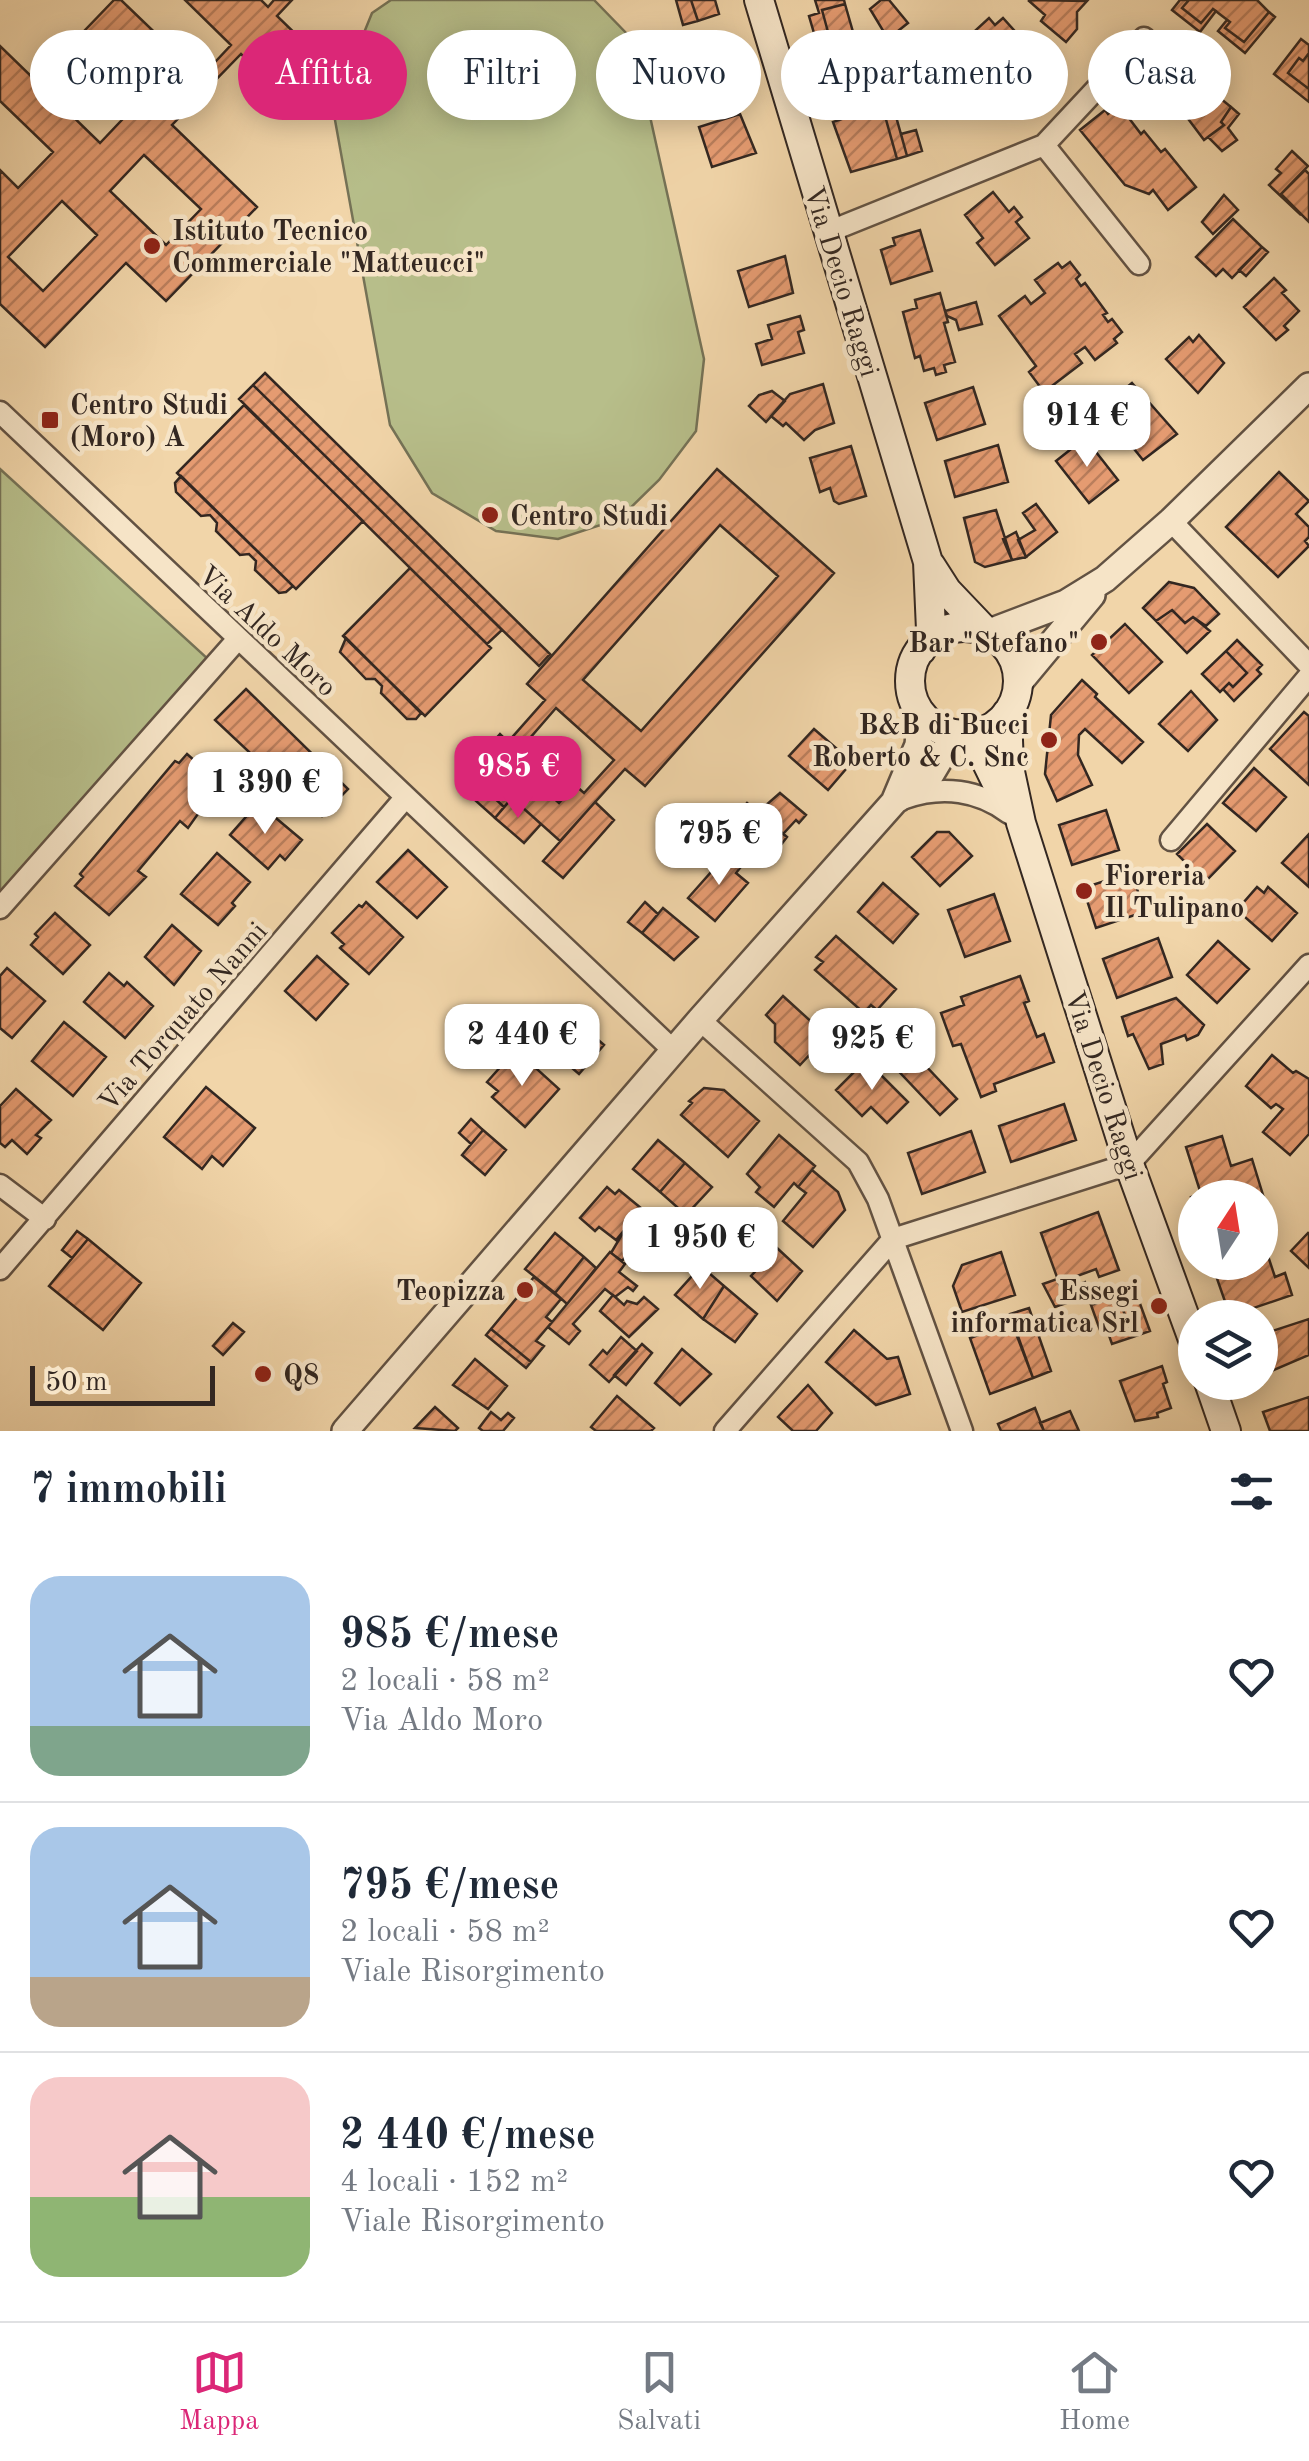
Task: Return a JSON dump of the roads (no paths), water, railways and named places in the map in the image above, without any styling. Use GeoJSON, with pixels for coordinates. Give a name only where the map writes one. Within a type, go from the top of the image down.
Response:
{"type":"FeatureCollection","features":[{"type":"Feature","properties":{"kind":"main road","name":"Via Decio Raggi"},"geometry":{"type":"LineString","coordinates":[[759,0],[928,562],[931,630],[911,681],[920,712]]}},
{"type":"Feature","properties":{"kind":"main road","name":"Via Decio Raggi"},"geometry":{"type":"LineString","coordinates":[[928,562],[947,591],[1002,643],[1012,658],[1018,684],[1007,714],[1009,766],[1021,823],[1129,1164],[1179,1300]]}},
{"type":"Feature","properties":{"kind":"main road"},"geometry":{"type":"LineString","coordinates":[[921,650],[934,637],[951,630],[970,628],[988,633]]}},
{"type":"Feature","properties":{"kind":"main road"},"geometry":{"type":"LineString","coordinates":[[920,712],[936,726],[964,734],[998,724],[1007,714]]}},
{"type":"Feature","properties":{"kind":"main road","name":"Via Decio Raggi"},"geometry":{"type":"LineString","coordinates":[[964,734],[1021,823]]}},
{"type":"Feature","properties":{"kind":"main road"},"geometry":{"type":"LineString","coordinates":[[1215,1400],[1226,1431]]}},
{"type":"Feature","properties":{"kind":"street"},"geometry":{"type":"LineString","coordinates":[[828,232],[1044,145],[1088,98]]}},
{"type":"Feature","properties":{"kind":"street"},"geometry":{"type":"LineString","coordinates":[[1044,145],[1139,264]]}},
{"type":"Feature","properties":{"kind":"street"},"geometry":{"type":"LineString","coordinates":[[988,633],[1066,604],[1105,579],[1171,522],[1309,386]]}},
{"type":"Feature","properties":{"kind":"street","name":"Via Aldo Moro"},"geometry":{"type":"LineString","coordinates":[[0,412],[674,1051]]}},
{"type":"Feature","properties":{"kind":"street"},"geometry":{"type":"LineString","coordinates":[[1171,522],[1309,665]]}},
{"type":"Feature","properties":{"kind":"street"},"geometry":{"type":"LineString","coordinates":[[1018,684],[1105,579]]}},
{"type":"Feature","properties":{"kind":"street"},"geometry":{"type":"LineString","coordinates":[[0,908],[238,640]]}},
{"type":"Feature","properties":{"kind":"street"},"geometry":{"type":"LineString","coordinates":[[1171,840],[1309,676]]}},
{"type":"Feature","properties":{"kind":"street"},"geometry":{"type":"LineString","coordinates":[[894,802],[918,745],[920,712]]}},
{"type":"Feature","properties":{"kind":"street"},"geometry":{"type":"LineString","coordinates":[[345,1431],[700,1020],[894,802],[931,774],[964,734]]}},
{"type":"Feature","properties":{"kind":"street"},"geometry":{"type":"LineString","coordinates":[[894,802],[926,792],[964,792],[989,798],[1021,823]]}},
{"type":"Feature","properties":{"kind":"street","name":"Via Torquato Nanni"},"geometry":{"type":"LineString","coordinates":[[0,1269],[406,798]]}},
{"type":"Feature","properties":{"kind":"street"},"geometry":{"type":"LineString","coordinates":[[725,1431],[893,1239],[1129,1164],[1309,965]]}},
{"type":"Feature","properties":{"kind":"street"},"geometry":{"type":"LineString","coordinates":[[700,1020],[858,1162],[878,1199],[962,1431]]}},
{"type":"Feature","properties":{"kind":"street"},"geometry":{"type":"LineString","coordinates":[[0,1185],[45,1219]]}},
{"type":"Feature","properties":{"kind":"place","name":"Istituto Tecnico Commerciale \"Matteucci\""},"geometry":{"type":"Point","coordinates":[152,246]}},
{"type":"Feature","properties":{"kind":"place","name":"Centro Studi (Moro) A"},"geometry":{"type":"Point","coordinates":[50,420]}},
{"type":"Feature","properties":{"kind":"place","name":"Centro Studi"},"geometry":{"type":"Point","coordinates":[490,515]}},
{"type":"Feature","properties":{"kind":"place","name":"Bar \"Stefano\""},"geometry":{"type":"Point","coordinates":[1099,642]}},
{"type":"Feature","properties":{"kind":"place","name":"B&B di Bucci Roberto & C. Snc"},"geometry":{"type":"Point","coordinates":[1049,740]}},
{"type":"Feature","properties":{"kind":"place","name":"Fioreria Il Tulipano"},"geometry":{"type":"Point","coordinates":[1084,891]}},
{"type":"Feature","properties":{"kind":"place","name":"Teopizza"},"geometry":{"type":"Point","coordinates":[525,1290]}},
{"type":"Feature","properties":{"kind":"place","name":"Essegi informatica Srl"},"geometry":{"type":"Point","coordinates":[1159,1306]}},
{"type":"Feature","properties":{"kind":"place","name":"Q8"},"geometry":{"type":"Point","coordinates":[263,1374]}}]}
